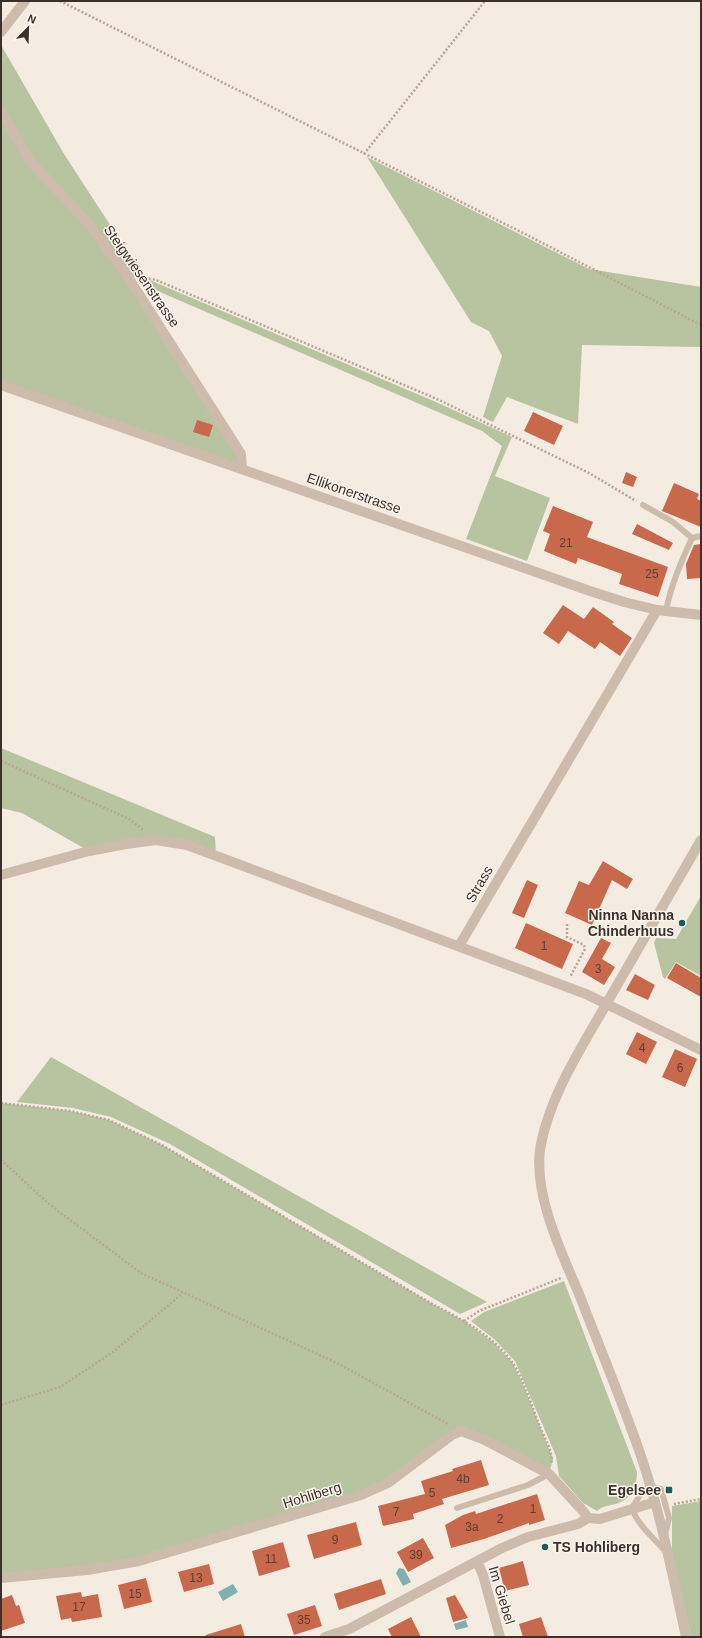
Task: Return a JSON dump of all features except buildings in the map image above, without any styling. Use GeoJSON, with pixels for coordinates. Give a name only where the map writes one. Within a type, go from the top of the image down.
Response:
{"type":"FeatureCollection","features":[{"type":"Feature","properties":{"kind":"street"},"geometry":{"type":"LineString","coordinates":[[1,32],[25,1]]}},
{"type":"Feature","properties":{"kind":"street","name":"Steigwiesenstrasse"},"geometry":{"type":"LineString","coordinates":[[1,111],[30,161],[88,223],[128,277],[241,454],[242,468]]}},
{"type":"Feature","properties":{"kind":"street","name":"Ellikonerstrasse"},"geometry":{"type":"LineString","coordinates":[[1,385],[242,468],[590,591],[661,610],[701,615]]}},
{"type":"Feature","properties":{"kind":"street","name":"Strass"},"geometry":{"type":"LineString","coordinates":[[459,946],[661,610]]}},
{"type":"Feature","properties":{"kind":"street"},"geometry":{"type":"LineString","coordinates":[[1,875],[89,851],[126,844],[156,840],[188,845],[586,994],[701,1050]]}},
{"type":"Feature","properties":{"kind":"street"},"geometry":{"type":"LineString","coordinates":[[686,1637],[664,1538],[660,1502],[650,1486],[625,1410],[551,1223],[542,1189],[540,1152],[551,1106],[606,1005],[701,840]]}},
{"type":"Feature","properties":{"kind":"street"},"geometry":{"type":"LineString","coordinates":[[461,1431],[484,1439],[549,1474],[588,1518]]}},
{"type":"Feature","properties":{"kind":"street","name":"Hohliberg"},"geometry":{"type":"LineString","coordinates":[[1,1578],[86,1570],[138,1561],[361,1494],[388,1483],[452,1435],[461,1431]]}},
{"type":"Feature","properties":{"kind":"street"},"geometry":{"type":"LineString","coordinates":[[325,1637],[349,1629],[502,1548],[528,1537],[578,1524],[588,1518],[600,1519],[660,1502]]}},
{"type":"Feature","properties":{"kind":"street","name":"Im Giebel"},"geometry":{"type":"LineString","coordinates":[[477,1561],[483,1575],[500,1637]]}},
{"type":"Feature","properties":{"kind":"lane"},"geometry":{"type":"LineString","coordinates":[[643,505],[672,522],[692,538]]}},
{"type":"Feature","properties":{"kind":"lane"},"geometry":{"type":"LineString","coordinates":[[692,538],[701,536]]}},
{"type":"Feature","properties":{"kind":"lane"},"geometry":{"type":"LineString","coordinates":[[661,610],[670,593],[679,567],[692,538]]}},
{"type":"Feature","properties":{"kind":"lane"},"geometry":{"type":"LineString","coordinates":[[457,1508],[528,1485],[549,1474]]}},
{"type":"Feature","properties":{"kind":"lane"},"geometry":{"type":"LineString","coordinates":[[650,1486],[643,1490],[632,1510],[635,1517],[668,1553]]}},
{"type":"Feature","properties":{"kind":"path"},"geometry":{"type":"LineString","coordinates":[[60,1],[546,244],[701,325]]}},
{"type":"Feature","properties":{"kind":"path"},"geometry":{"type":"LineString","coordinates":[[364,154],[485,1]]}},
{"type":"Feature","properties":{"kind":"path"},"geometry":{"type":"LineString","coordinates":[[128,277],[144,277],[156,280],[437,399],[589,473],[643,505]]}},
{"type":"Feature","properties":{"kind":"path"},"geometry":{"type":"LineString","coordinates":[[1,761],[129,819],[156,840]]}},
{"type":"Feature","properties":{"kind":"path"},"geometry":{"type":"LineString","coordinates":[[565,986],[585,949],[584,944],[567,937],[567,924]]}},
{"type":"Feature","properties":{"kind":"path"},"geometry":{"type":"LineString","coordinates":[[1,1103],[70,1111],[109,1120],[162,1145],[434,1305],[464,1321],[493,1342],[512,1362],[523,1384],[553,1459],[549,1474]]}},
{"type":"Feature","properties":{"kind":"path"},"geometry":{"type":"LineString","coordinates":[[1,1160],[50,1205],[141,1273],[337,1363],[461,1431]]}},
{"type":"Feature","properties":{"kind":"path"},"geometry":{"type":"LineString","coordinates":[[464,1321],[479,1311],[571,1274]]}},
{"type":"Feature","properties":{"kind":"path"},"geometry":{"type":"LineString","coordinates":[[1,1405],[60,1387],[113,1352],[183,1293]]}},
{"type":"Feature","properties":{"kind":"path"},"geometry":{"type":"LineString","coordinates":[[660,1502],[675,1504],[701,1499]]}},
{"type":"Feature","properties":{"kind":"green space"},"geometry":{"type":"Polygon","coordinates":[[[1,45],[64,154],[144,277],[129,277],[241,454],[242,469],[1,385],[1,45]]]}},
{"type":"Feature","properties":{"kind":"green space"},"geometry":{"type":"Polygon","coordinates":[[[367,157],[589,269],[701,287],[701,347],[582,345],[578,424],[507,397],[493,422],[483,417],[502,356],[489,331],[471,322],[367,157]]]}},
{"type":"Feature","properties":{"kind":"green space"},"geometry":{"type":"Polygon","coordinates":[[[145,278],[436,402],[512,437],[495,476],[550,498],[527,561],[466,539],[502,446],[482,431],[139,283],[145,278]]]}},
{"type":"Feature","properties":{"kind":"green space"},"geometry":{"type":"Polygon","coordinates":[[[1,748],[215,837],[216,856],[156,840],[89,851],[22,813],[1,808],[1,748]]]}},
{"type":"Feature","properties":{"kind":"green space"},"geometry":{"type":"Polygon","coordinates":[[[701,896],[701,976],[676,962],[665,979],[663,977],[654,943],[656,938],[676,939],[701,896]]]}},
{"type":"Feature","properties":{"kind":"green space"},"geometry":{"type":"Polygon","coordinates":[[[51,1057],[487,1302],[460,1314],[170,1144],[111,1117],[73,1108],[17,1102],[51,1057]]]}},
{"type":"Feature","properties":{"kind":"green space"},"geometry":{"type":"Polygon","coordinates":[[[1,1103],[70,1111],[109,1120],[162,1145],[434,1305],[464,1321],[493,1342],[512,1362],[523,1384],[553,1459],[549,1474],[461,1431],[388,1483],[138,1561],[1,1578],[1,1103]]]}},
{"type":"Feature","properties":{"kind":"green space"},"geometry":{"type":"Polygon","coordinates":[[[564,1281],[637,1472],[634,1489],[627,1498],[597,1511],[583,1503],[559,1476],[556,1456],[515,1361],[494,1339],[471,1321],[484,1312],[564,1281]]]}},
{"type":"Feature","properties":{"kind":"green space"},"geometry":{"type":"Polygon","coordinates":[[[701,1501],[701,1637],[691,1637],[672,1551],[672,1506],[701,1501]]]}},
{"type":"Feature","properties":{"kind":"water"},"geometry":{"type":"Polygon","coordinates":[[[399,1568],[404,1569],[411,1582],[403,1586],[396,1573],[399,1568]]]}},
{"type":"Feature","properties":{"kind":"water"},"geometry":{"type":"Polygon","coordinates":[[[233,1584],[238,1592],[223,1601],[218,1592],[233,1584]]]}},
{"type":"Feature","properties":{"kind":"water"},"geometry":{"type":"Polygon","coordinates":[[[466,1620],[468,1627],[456,1630],[454,1624],[466,1620]]]}},
{"type":"Feature","properties":{"kind":"place","name":"Ninna Nanna Chinderhuus"},"geometry":{"type":"Point","coordinates":[682,923]}},
{"type":"Feature","properties":{"kind":"place","name":"Egelsee"},"geometry":{"type":"Point","coordinates":[669,1490]}},
{"type":"Feature","properties":{"kind":"place","name":"TS Hohliberg"},"geometry":{"type":"Point","coordinates":[545,1547]}}]}
